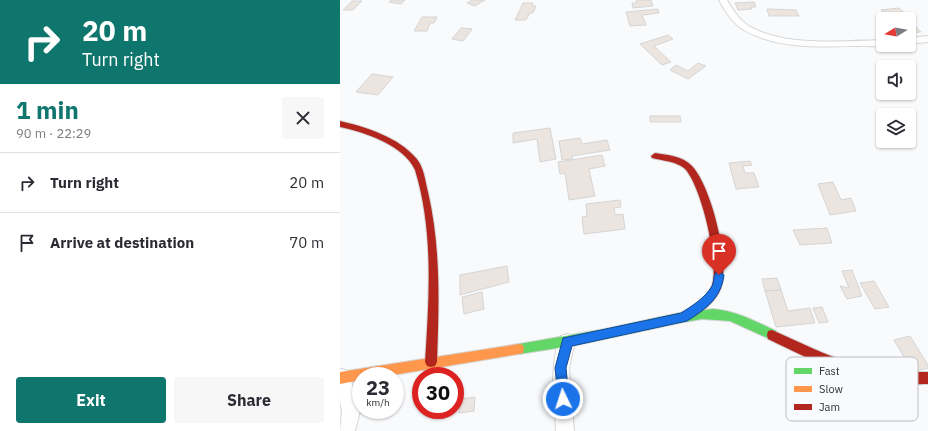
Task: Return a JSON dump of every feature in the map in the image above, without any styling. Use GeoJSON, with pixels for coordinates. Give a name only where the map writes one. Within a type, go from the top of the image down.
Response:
{"type":"FeatureCollection","features":[{"type":"Feature","properties":{"kind":"street"},"geometry":{"type":"LineString","coordinates":[[723,0],[737,20],[747,29],[766,37],[789,41],[876,43]]}},
{"type":"Feature","properties":{"kind":"street"},"geometry":{"type":"LineString","coordinates":[[916,40],[928,39]]}},
{"type":"Feature","properties":{"kind":"street"},"geometry":{"type":"LineString","coordinates":[[340,124],[374,135],[401,150],[418,168],[431,220],[434,245],[431,362]]}},
{"type":"Feature","properties":{"kind":"street"},"geometry":{"type":"LineString","coordinates":[[655,156],[674,159],[692,171],[708,209],[719,259],[717,288],[699,307],[683,318]]}},
{"type":"Feature","properties":{"kind":"street"},"geometry":{"type":"LineString","coordinates":[[346,431],[351,411],[341,378],[431,362],[567,342],[683,318],[714,314],[726,315],[819,357]]}},
{"type":"Feature","properties":{"kind":"street"},"geometry":{"type":"LineString","coordinates":[[565,431],[561,368],[567,342]]}},
{"type":"Feature","properties":{"kind":"street"},"geometry":{"type":"LineString","coordinates":[[918,379],[928,378]]}},
{"type":"Feature","properties":{"kind":"building"},"geometry":{"type":"Polygon","coordinates":[[[391,0],[405,0],[401,4],[389,2],[391,0]]]}},
{"type":"Feature","properties":{"kind":"building"},"geometry":{"type":"Polygon","coordinates":[[[472,0],[485,0],[475,6],[467,3],[472,0]]]}},
{"type":"Feature","properties":{"kind":"building"},"geometry":{"type":"Polygon","coordinates":[[[636,0],[651,0],[653,6],[633,8],[632,3],[637,3],[636,0]]]}},
{"type":"Feature","properties":{"kind":"building"},"geometry":{"type":"Polygon","coordinates":[[[352,1],[362,1],[353,10],[343,10],[352,1]]]}},
{"type":"Feature","properties":{"kind":"building"},"geometry":{"type":"Polygon","coordinates":[[[754,2],[756,7],[751,7],[752,9],[738,10],[735,3],[754,2]]]}},
{"type":"Feature","properties":{"kind":"building"},"geometry":{"type":"Polygon","coordinates":[[[523,3],[533,3],[532,6],[536,6],[533,13],[530,13],[526,20],[515,20],[523,3]]]}},
{"type":"Feature","properties":{"kind":"building"},"geometry":{"type":"Polygon","coordinates":[[[899,8],[903,12],[883,12],[881,10],[899,8]]]}},
{"type":"Feature","properties":{"kind":"building"},"geometry":{"type":"Polygon","coordinates":[[[658,9],[659,13],[642,15],[646,25],[630,26],[626,12],[658,9]]]}},
{"type":"Feature","properties":{"kind":"building"},"geometry":{"type":"Polygon","coordinates":[[[767,9],[796,10],[799,16],[769,16],[767,9]]]}},
{"type":"Feature","properties":{"kind":"building"},"geometry":{"type":"Polygon","coordinates":[[[422,17],[437,17],[434,23],[430,23],[427,31],[414,31],[422,17]]]}},
{"type":"Feature","properties":{"kind":"building"},"geometry":{"type":"Polygon","coordinates":[[[916,27],[921,32],[916,32],[916,27]]]}},
{"type":"Feature","properties":{"kind":"building"},"geometry":{"type":"Polygon","coordinates":[[[461,28],[472,29],[463,41],[452,39],[461,28]]]}},
{"type":"Feature","properties":{"kind":"building"},"geometry":{"type":"Polygon","coordinates":[[[668,35],[673,39],[654,46],[671,62],[662,65],[640,44],[668,35]]]}},
{"type":"Feature","properties":{"kind":"building"},"geometry":{"type":"Polygon","coordinates":[[[698,63],[706,66],[688,79],[670,70],[676,65],[688,71],[698,63]]]}},
{"type":"Feature","properties":{"kind":"building"},"geometry":{"type":"Polygon","coordinates":[[[372,74],[393,77],[378,95],[356,92],[372,74]]]}},
{"type":"Feature","properties":{"kind":"building"},"geometry":{"type":"Polygon","coordinates":[[[650,116],[680,116],[681,122],[650,122],[650,116]]]}},
{"type":"Feature","properties":{"kind":"building"},"geometry":{"type":"Polygon","coordinates":[[[550,128],[556,159],[540,162],[537,139],[513,143],[513,133],[550,128]]]}},
{"type":"Feature","properties":{"kind":"building"},"geometry":{"type":"Polygon","coordinates":[[[580,138],[582,144],[607,140],[610,150],[572,156],[573,159],[562,160],[559,141],[580,138]]]}},
{"type":"Feature","properties":{"kind":"building"},"geometry":{"type":"Polygon","coordinates":[[[602,155],[605,166],[589,169],[595,196],[569,200],[565,173],[560,174],[558,162],[602,155]]]}},
{"type":"Feature","properties":{"kind":"building"},"geometry":{"type":"Polygon","coordinates":[[[750,161],[752,165],[743,166],[745,173],[754,173],[759,187],[736,189],[729,163],[750,161]]]}},
{"type":"Feature","properties":{"kind":"building"},"geometry":{"type":"Polygon","coordinates":[[[833,182],[841,200],[851,198],[856,211],[830,215],[818,184],[833,182]]]}},
{"type":"Feature","properties":{"kind":"building"},"geometry":{"type":"Polygon","coordinates":[[[620,200],[621,207],[614,208],[615,215],[623,214],[625,229],[584,234],[582,217],[587,216],[586,204],[620,200]]]}},
{"type":"Feature","properties":{"kind":"building"},"geometry":{"type":"Polygon","coordinates":[[[827,228],[832,243],[800,245],[793,230],[827,228]]]}},
{"type":"Feature","properties":{"kind":"building"},"geometry":{"type":"Polygon","coordinates":[[[507,266],[509,282],[460,295],[460,275],[507,266]]]}},
{"type":"Feature","properties":{"kind":"building"},"geometry":{"type":"Polygon","coordinates":[[[852,270],[862,296],[847,299],[840,286],[849,288],[842,271],[852,270]]]}},
{"type":"Feature","properties":{"kind":"building"},"geometry":{"type":"Polygon","coordinates":[[[777,278],[781,290],[765,291],[762,279],[777,278]]]}},
{"type":"Feature","properties":{"kind":"building"},"geometry":{"type":"Polygon","coordinates":[[[874,281],[889,307],[875,309],[860,283],[874,281]]]}},
{"type":"Feature","properties":{"kind":"building"},"geometry":{"type":"Polygon","coordinates":[[[781,290],[788,311],[810,308],[815,323],[776,327],[765,291],[781,290]]]}},
{"type":"Feature","properties":{"kind":"building"},"geometry":{"type":"Polygon","coordinates":[[[482,292],[484,309],[464,314],[462,297],[482,292]]]}},
{"type":"Feature","properties":{"kind":"building"},"geometry":{"type":"Polygon","coordinates":[[[822,307],[828,322],[819,323],[813,308],[822,307]]]}},
{"type":"Feature","properties":{"kind":"building"},"geometry":{"type":"Polygon","coordinates":[[[910,336],[928,365],[928,368],[918,371],[918,357],[904,357],[894,340],[910,336]]]}},
{"type":"Feature","properties":{"kind":"building"},"geometry":{"type":"Polygon","coordinates":[[[475,397],[474,411],[464,412],[464,398],[475,397]]]}},
{"type":"Feature","properties":{"kind":"traffic: fast"},"geometry":{"type":"LineString","coordinates":[[519,349],[591,337],[702,314],[730,316],[742,320],[772,335]]}},
{"type":"Feature","properties":{"kind":"traffic: slow"},"geometry":{"type":"LineString","coordinates":[[340,378],[519,349]]}},
{"type":"Feature","properties":{"kind":"traffic: jam"},"geometry":{"type":"LineString","coordinates":[[340,124],[360,129],[380,137],[398,147],[413,160],[419,170],[428,210],[433,253],[434,297],[431,362]]}},
{"type":"Feature","properties":{"kind":"traffic: jam"},"geometry":{"type":"LineString","coordinates":[[655,156],[669,158],[689,168],[695,177],[707,208],[716,245],[718,263],[716,288],[706,301],[684,317]]}},
{"type":"Feature","properties":{"kind":"traffic: jam"},"geometry":{"type":"LineString","coordinates":[[772,335],[819,357]]}},
{"type":"Feature","properties":{"kind":"traffic: jam"},"geometry":{"type":"LineString","coordinates":[[918,378],[928,378]]}},
{"type":"Feature","properties":{"kind":"route"},"geometry":{"type":"LineString","coordinates":[[563,399],[561,368],[567,342],[683,318],[699,307],[717,288],[719,275]]}}]}
